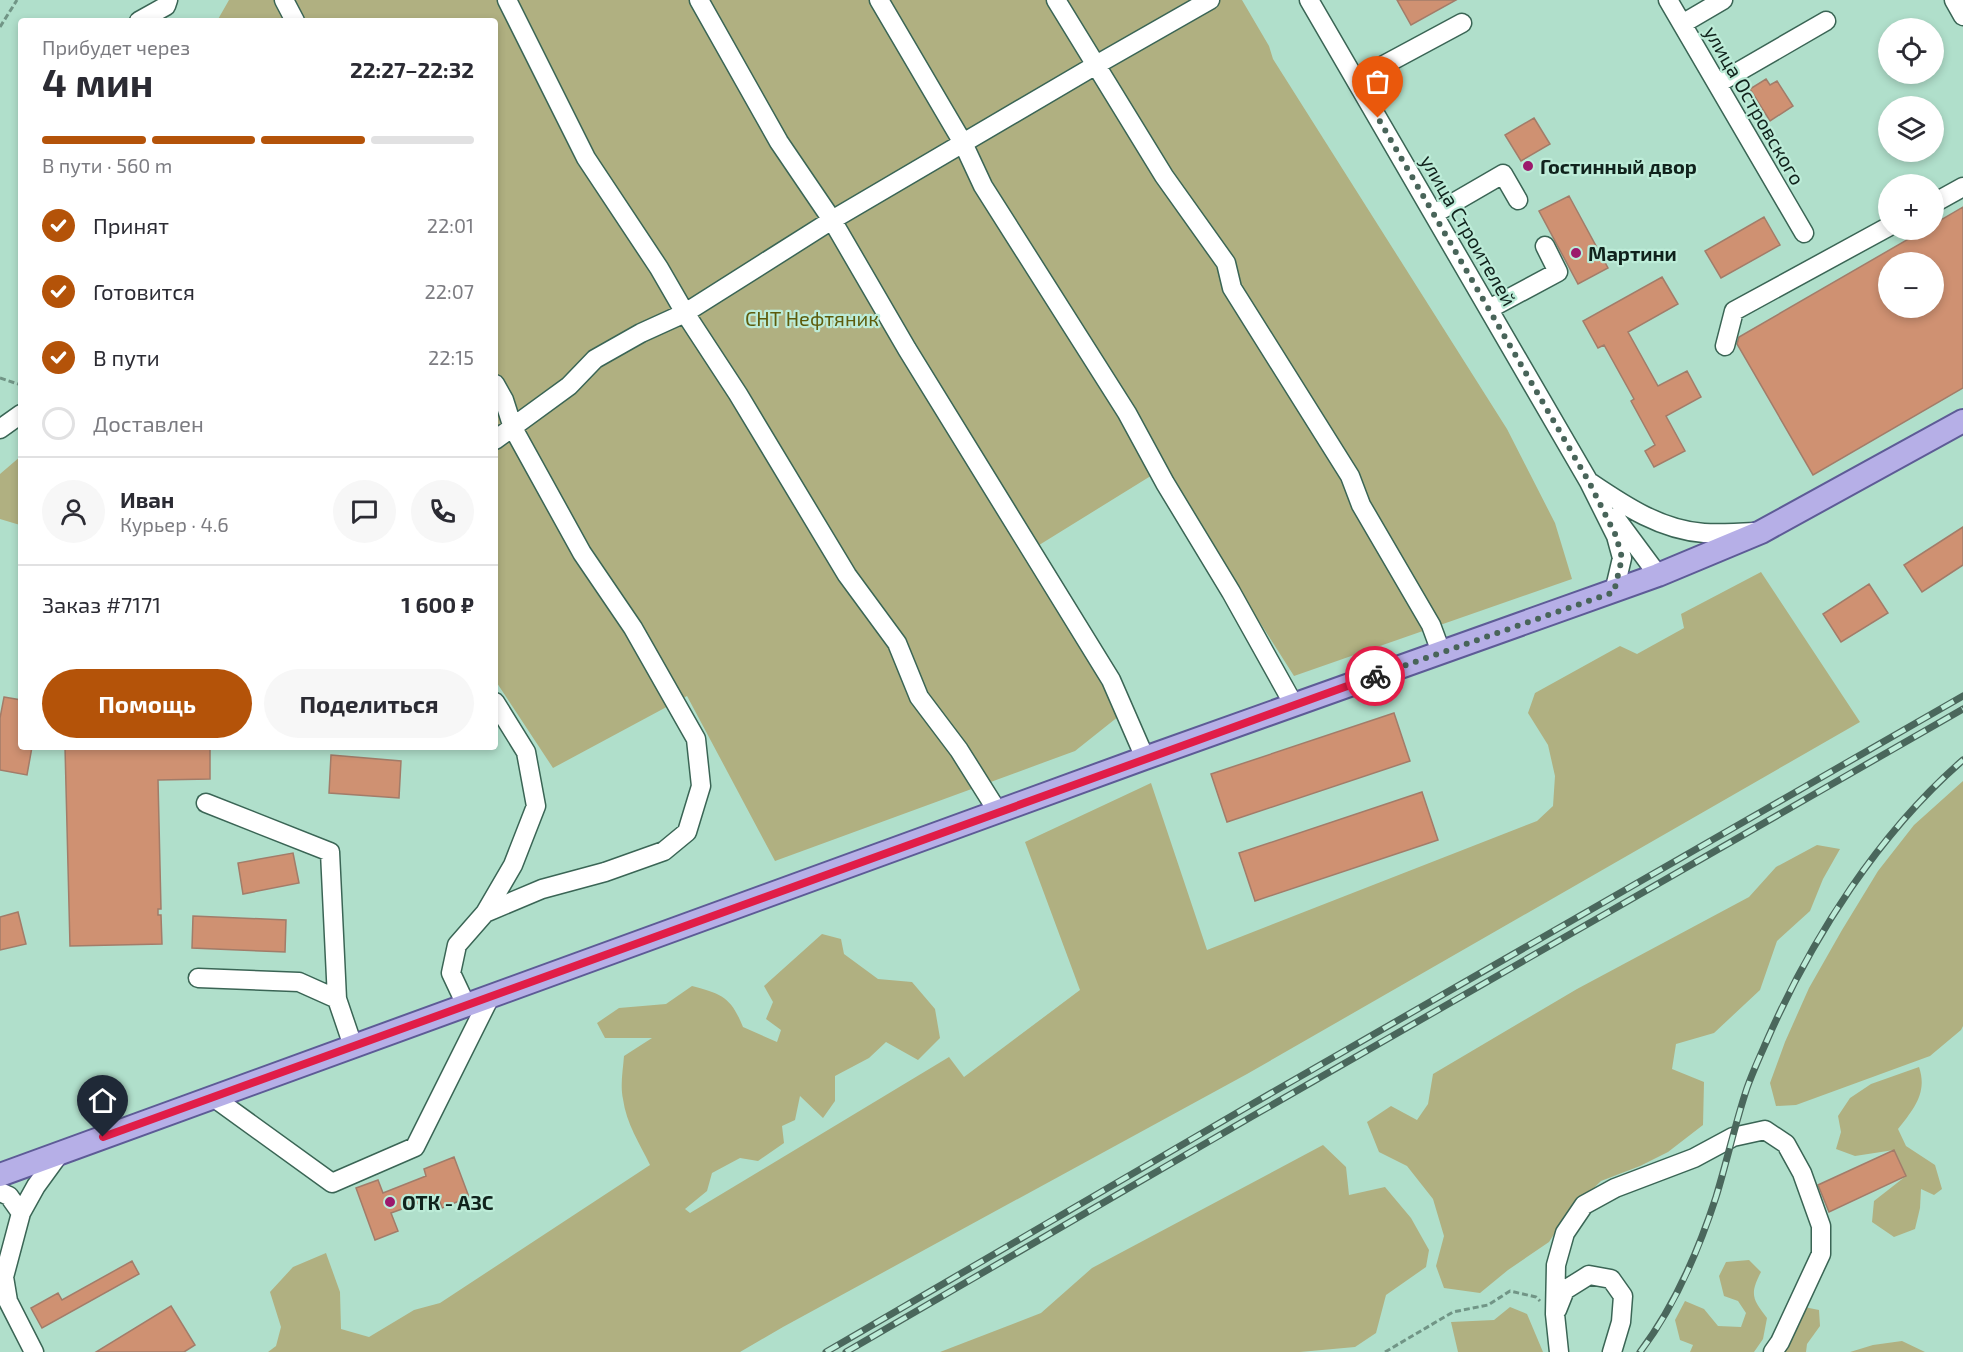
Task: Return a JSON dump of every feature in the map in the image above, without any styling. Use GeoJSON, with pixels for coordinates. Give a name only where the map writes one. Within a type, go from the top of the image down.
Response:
{"type":"FeatureCollection","features":[{"type":"Feature","properties":{"kind":"main road"},"geometry":{"type":"LineString","coordinates":[[0,1175],[1145,758],[1614,592],[1761,532],[1963,421]]}},
{"type":"Feature","properties":{"kind":"street"},"geometry":{"type":"LineString","coordinates":[[144,18],[166,6],[168,0]]}},
{"type":"Feature","properties":{"kind":"street"},"geometry":{"type":"LineString","coordinates":[[284,0],[293,18]]}},
{"type":"Feature","properties":{"kind":"street"},"geometry":{"type":"LineString","coordinates":[[507,0],[586,158],[659,268],[738,394],[847,575],[897,643],[919,697],[959,750],[998,812]]}},
{"type":"Feature","properties":{"kind":"street"},"geometry":{"type":"LineString","coordinates":[[699,0],[779,142],[832,220],[907,350],[1111,680],[1145,758]]}},
{"type":"Feature","properties":{"kind":"street"},"geometry":{"type":"LineString","coordinates":[[879,0],[963,143],[983,186],[1127,413],[1294,705]]}},
{"type":"Feature","properties":{"kind":"street"},"geometry":{"type":"LineString","coordinates":[[1056,0],[1164,176],[1226,263],[1232,288],[1350,476],[1361,506],[1431,625],[1441,652]]}},
{"type":"Feature","properties":{"kind":"street"},"geometry":{"type":"LineString","coordinates":[[498,438],[569,386],[595,359],[685,312],[832,220],[1210,0]]}},
{"type":"Feature","properties":{"kind":"street","name":"улица Строителей"},"geometry":{"type":"LineString","coordinates":[[1309,0],[1589,482]]}},
{"type":"Feature","properties":{"kind":"street","name":"улица Островского"},"geometry":{"type":"LineString","coordinates":[[1668,0],[1804,233]]}},
{"type":"Feature","properties":{"kind":"street"},"geometry":{"type":"LineString","coordinates":[[1682,24],[1723,0]]}},
{"type":"Feature","properties":{"kind":"street"},"geometry":{"type":"LineString","coordinates":[[1954,0],[1963,16]]}},
{"type":"Feature","properties":{"kind":"street"},"geometry":{"type":"LineString","coordinates":[[1717,84],[1826,21]]}},
{"type":"Feature","properties":{"kind":"street"},"geometry":{"type":"LineString","coordinates":[[1356,80],[1462,23]]}},
{"type":"Feature","properties":{"kind":"street"},"geometry":{"type":"LineString","coordinates":[[1434,214],[1503,174],[1518,200]]}},
{"type":"Feature","properties":{"kind":"street"},"geometry":{"type":"LineString","coordinates":[[1944,197],[1963,187]]}},
{"type":"Feature","properties":{"kind":"street"},"geometry":{"type":"LineString","coordinates":[[1725,346],[1734,311],[1878,232]]}},
{"type":"Feature","properties":{"kind":"street"},"geometry":{"type":"LineString","coordinates":[[1489,309],[1558,272],[1545,246]]}},
{"type":"Feature","properties":{"kind":"street"},"geometry":{"type":"LineString","coordinates":[[485,913],[542,889],[605,872],[664,851],[687,832],[701,786],[696,739],[633,628],[582,553],[513,428],[498,389]]}},
{"type":"Feature","properties":{"kind":"street"},"geometry":{"type":"LineString","coordinates":[[0,429],[18,416]]}},
{"type":"Feature","properties":{"kind":"street"},"geometry":{"type":"LineString","coordinates":[[1589,482],[1630,509],[1663,524],[1703,533],[1761,532]]}},
{"type":"Feature","properties":{"kind":"street"},"geometry":{"type":"LineString","coordinates":[[1589,482],[1658,575]]}},
{"type":"Feature","properties":{"kind":"street"},"geometry":{"type":"LineString","coordinates":[[1589,482],[1616,536],[1622,558],[1614,592]]}},
{"type":"Feature","properties":{"kind":"street"},"geometry":{"type":"LineString","coordinates":[[466,1005],[452,973],[457,945],[485,913],[513,865],[536,806],[526,752],[498,707]]}},
{"type":"Feature","properties":{"kind":"street"},"geometry":{"type":"LineString","coordinates":[[206,803],[330,852],[337,999],[353,1046]]}},
{"type":"Feature","properties":{"kind":"street"},"geometry":{"type":"LineString","coordinates":[[198,978],[299,982],[337,999]]}},
{"type":"Feature","properties":{"kind":"street"},"geometry":{"type":"LineString","coordinates":[[213,1097],[332,1183],[415,1147],[490,997]]}},
{"type":"Feature","properties":{"kind":"street"},"geometry":{"type":"LineString","coordinates":[[1559,1352],[1555,1314],[1556,1265],[1565,1233],[1584,1205],[1615,1188],[1694,1158],[1733,1137],[1765,1130],[1786,1144],[1802,1173],[1821,1226],[1821,1254],[1780,1342],[1773,1352]]}},
{"type":"Feature","properties":{"kind":"street"},"geometry":{"type":"LineString","coordinates":[[34,1352],[8,1301],[2,1278],[21,1213],[36,1186],[60,1153]]}},
{"type":"Feature","properties":{"kind":"street"},"geometry":{"type":"LineString","coordinates":[[0,1192],[9,1196],[21,1213]]}},
{"type":"Feature","properties":{"kind":"street"},"geometry":{"type":"LineString","coordinates":[[1555,1314],[1565,1290],[1589,1275],[1611,1279],[1623,1296],[1621,1322],[1612,1352]]}},
{"type":"Feature","properties":{"kind":"path"},"geometry":{"type":"LineString","coordinates":[[0,27],[17,0]]}},
{"type":"Feature","properties":{"kind":"path"},"geometry":{"type":"LineString","coordinates":[[0,378],[18,384]]}},
{"type":"Feature","properties":{"kind":"path"},"geometry":{"type":"LineString","coordinates":[[1385,1352],[1454,1312],[1488,1305],[1510,1291],[1536,1297],[1555,1314]]}},
{"type":"Feature","properties":{"kind":"green space","name":"СНТ Нефтяник"},"geometry":{"type":"Polygon","coordinates":[[[229,0],[1242,0],[1269,46],[1273,59],[1507,429],[1555,523],[1572,579],[1294,676],[1162,469],[1023,555],[1105,681],[1119,716],[1075,751],[775,861],[687,696],[553,768],[498,685],[498,18],[219,18],[229,0]]]}},
{"type":"Feature","properties":{"kind":"green space"},"geometry":{"type":"Polygon","coordinates":[[[18,459],[18,524],[0,519],[0,474],[18,459]]]}},
{"type":"Feature","properties":{"kind":"green space"},"geometry":{"type":"Polygon","coordinates":[[[1761,572],[1860,722],[1247,1074],[740,1352],[268,1352],[276,1346],[281,1327],[270,1292],[293,1267],[326,1253],[340,1292],[341,1329],[369,1337],[414,1310],[440,1303],[650,1165],[627,1116],[622,1083],[624,1056],[652,1038],[605,1038],[597,1023],[619,1008],[666,1004],[692,986],[724,998],[734,1009],[743,1027],[777,1042],[781,1030],[766,1019],[773,1002],[764,986],[822,934],[841,939],[844,954],[878,979],[912,982],[935,1009],[940,1038],[918,1060],[886,1042],[869,1058],[835,1076],[835,1101],[823,1118],[800,1096],[795,1120],[782,1126],[784,1143],[758,1161],[740,1158],[712,1173],[707,1191],[685,1209],[690,1213],[949,1057],[964,1077],[1080,990],[1025,842],[1151,783],[1207,950],[1537,821],[1553,806],[1555,776],[1548,745],[1528,713],[1535,693],[1620,646],[1637,654],[1684,628],[1681,614],[1761,572]]]}},
{"type":"Feature","properties":{"kind":"green space"},"geometry":{"type":"Polygon","coordinates":[[[1963,781],[1963,1026],[1961,1030],[1930,1056],[1796,1105],[1776,1106],[1770,1083],[1785,1042],[1809,988],[1842,930],[1878,871],[1914,825],[1963,781]]]}},
{"type":"Feature","properties":{"kind":"green space"},"geometry":{"type":"Polygon","coordinates":[[[1817,845],[1840,849],[1823,879],[1810,911],[1777,941],[1760,990],[1714,1033],[1676,1044],[1672,1069],[1704,1082],[1703,1125],[1668,1152],[1601,1181],[1568,1213],[1549,1242],[1508,1270],[1480,1293],[1444,1288],[1436,1266],[1444,1236],[1433,1199],[1407,1166],[1379,1152],[1367,1122],[1391,1106],[1417,1120],[1428,1104],[1433,1074],[1577,989],[1749,897],[1776,867],[1817,845]]]}},
{"type":"Feature","properties":{"kind":"green space"},"geometry":{"type":"Polygon","coordinates":[[[1919,1067],[1922,1085],[1918,1101],[1898,1129],[1906,1146],[1935,1165],[1942,1189],[1934,1195],[1921,1189],[1920,1208],[1915,1229],[1894,1237],[1872,1222],[1874,1201],[1906,1176],[1894,1150],[1855,1156],[1836,1149],[1841,1132],[1838,1116],[1850,1098],[1871,1084],[1919,1067]]]}},
{"type":"Feature","properties":{"kind":"green space"},"geometry":{"type":"Polygon","coordinates":[[[1323,1145],[1346,1167],[1349,1195],[1385,1187],[1411,1218],[1429,1250],[1426,1267],[1386,1295],[1376,1333],[1355,1347],[1300,1352],[940,1352],[1041,1313],[1092,1268],[1323,1145]]]}},
{"type":"Feature","properties":{"kind":"green space"},"geometry":{"type":"Polygon","coordinates":[[[1749,1260],[1761,1272],[1755,1286],[1754,1296],[1767,1318],[1763,1339],[1754,1352],[1690,1352],[1693,1345],[1680,1340],[1675,1320],[1685,1301],[1704,1309],[1718,1326],[1741,1327],[1746,1313],[1738,1301],[1724,1296],[1719,1276],[1726,1262],[1749,1260]]]}},
{"type":"Feature","properties":{"kind":"green space"},"geometry":{"type":"Polygon","coordinates":[[[1510,1307],[1527,1314],[1543,1352],[1458,1352],[1451,1322],[1494,1320],[1510,1307]]]}},
{"type":"Feature","properties":{"kind":"green space"},"geometry":{"type":"Polygon","coordinates":[[[1804,1307],[1819,1310],[1820,1326],[1807,1344],[1806,1352],[1783,1352],[1804,1307]]]}},
{"type":"Feature","properties":{"kind":"green space"},"geometry":{"type":"Polygon","coordinates":[[[1902,1341],[1925,1352],[1850,1352],[1873,1345],[1902,1341]]]}},
{"type":"Feature","properties":{"kind":"building"},"geometry":{"type":"Polygon","coordinates":[[[1397,0],[1456,0],[1411,25],[1397,0]]]}},
{"type":"Feature","properties":{"kind":"building"},"geometry":{"type":"Polygon","coordinates":[[[1766,79],[1770,85],[1777,81],[1793,106],[1770,121],[1750,89],[1766,79]]]}},
{"type":"Feature","properties":{"kind":"building"},"geometry":{"type":"Polygon","coordinates":[[[1534,118],[1550,144],[1521,161],[1505,135],[1534,118]]]}},
{"type":"Feature","properties":{"kind":"building"},"geometry":{"type":"Polygon","coordinates":[[[1569,196],[1608,268],[1578,284],[1539,211],[1569,196]]]}},
{"type":"Feature","properties":{"kind":"building"},"geometry":{"type":"Polygon","coordinates":[[[1963,207],[1963,388],[1813,475],[1737,344],[1739,337],[1878,257],[1878,318],[1944,318],[1944,252],[1886,252],[1907,240],[1944,240],[1944,218],[1963,207]]]}},
{"type":"Feature","properties":{"kind":"building"},"geometry":{"type":"Polygon","coordinates":[[[1764,217],[1780,245],[1721,278],[1705,251],[1764,217]]]}},
{"type":"Feature","properties":{"kind":"building"},"geometry":{"type":"Polygon","coordinates":[[[1662,277],[1678,304],[1628,332],[1658,386],[1687,371],[1701,397],[1666,416],[1685,451],[1654,467],[1645,451],[1655,445],[1631,401],[1634,399],[1604,345],[1598,348],[1583,321],[1662,277]]]}},
{"type":"Feature","properties":{"kind":"building"},"geometry":{"type":"Polygon","coordinates":[[[1963,527],[1963,565],[1922,592],[1904,565],[1963,527]]]}},
{"type":"Feature","properties":{"kind":"building"},"geometry":{"type":"Polygon","coordinates":[[[1869,584],[1888,613],[1841,642],[1823,614],[1869,584]]]}},
{"type":"Feature","properties":{"kind":"building"},"geometry":{"type":"Polygon","coordinates":[[[4,697],[18,699],[18,750],[31,750],[27,775],[0,770],[0,718],[4,697]]]}},
{"type":"Feature","properties":{"kind":"building"},"geometry":{"type":"Polygon","coordinates":[[[1394,713],[1410,761],[1227,822],[1211,774],[1394,713]]]}},
{"type":"Feature","properties":{"kind":"building"},"geometry":{"type":"Polygon","coordinates":[[[65,750],[210,750],[210,779],[158,780],[161,909],[158,909],[158,915],[161,915],[162,944],[70,946],[65,750]]]}},
{"type":"Feature","properties":{"kind":"building"},"geometry":{"type":"Polygon","coordinates":[[[331,755],[401,761],[399,798],[329,793],[331,755]]]}},
{"type":"Feature","properties":{"kind":"building"},"geometry":{"type":"Polygon","coordinates":[[[1422,792],[1438,840],[1255,901],[1239,853],[1422,792]]]}},
{"type":"Feature","properties":{"kind":"building"},"geometry":{"type":"Polygon","coordinates":[[[293,853],[299,883],[243,894],[238,863],[293,853]]]}},
{"type":"Feature","properties":{"kind":"building"},"geometry":{"type":"Polygon","coordinates":[[[18,912],[26,944],[0,950],[0,917],[18,912]]]}},
{"type":"Feature","properties":{"kind":"building"},"geometry":{"type":"Polygon","coordinates":[[[193,916],[286,920],[285,952],[192,948],[193,916]]]}},
{"type":"Feature","properties":{"kind":"building"},"geometry":{"type":"Polygon","coordinates":[[[1894,1150],[1906,1176],[1829,1212],[1818,1185],[1894,1150]]]}},
{"type":"Feature","properties":{"kind":"building","name":"ОТК - АЗС"},"geometry":{"type":"Polygon","coordinates":[[[454,1157],[469,1197],[442,1208],[438,1196],[391,1213],[398,1231],[375,1240],[356,1188],[378,1180],[383,1193],[426,1176],[424,1169],[454,1157]]]}},
{"type":"Feature","properties":{"kind":"building"},"geometry":{"type":"Polygon","coordinates":[[[132,1261],[139,1274],[42,1328],[31,1308],[58,1293],[62,1300],[132,1261]]]}},
{"type":"Feature","properties":{"kind":"building"},"geometry":{"type":"Polygon","coordinates":[[[171,1306],[195,1345],[184,1352],[96,1352],[171,1306]]]}},
{"type":"Feature","properties":{"kind":"railway"},"geometry":{"type":"LineString","coordinates":[[826,1352],[1247,1107],[1963,696]]}},
{"type":"Feature","properties":{"kind":"railway"},"geometry":{"type":"LineString","coordinates":[[846,1352],[1963,709]]}},
{"type":"Feature","properties":{"kind":"railway"},"geometry":{"type":"LineString","coordinates":[[1640,1352],[1675,1297],[1693,1258],[1716,1197],[1749,1082],[1806,962],[1827,924],[1876,853],[1903,820],[1963,760]]}},
{"type":"Feature","properties":{"kind":"way so far"},"geometry":{"type":"LineString","coordinates":[[1375,676],[1614,592],[1622,558],[1616,536],[1589,482],[1378,118]]}},
{"type":"Feature","properties":{"kind":"place","name":"Гостинный двор"},"geometry":{"type":"Point","coordinates":[1528,166]}},
{"type":"Feature","properties":{"kind":"place","name":"Мартини"},"geometry":{"type":"Point","coordinates":[1576,253]}},
{"type":"Feature","properties":{"kind":"place","name":"ОТК - АЗС"},"geometry":{"type":"Point","coordinates":[390,1202]}},
{"type":"Feature","properties":{"kind":"route"},"geometry":{"type":"LineString","coordinates":[[103,1137],[1375,676]]}}]}
